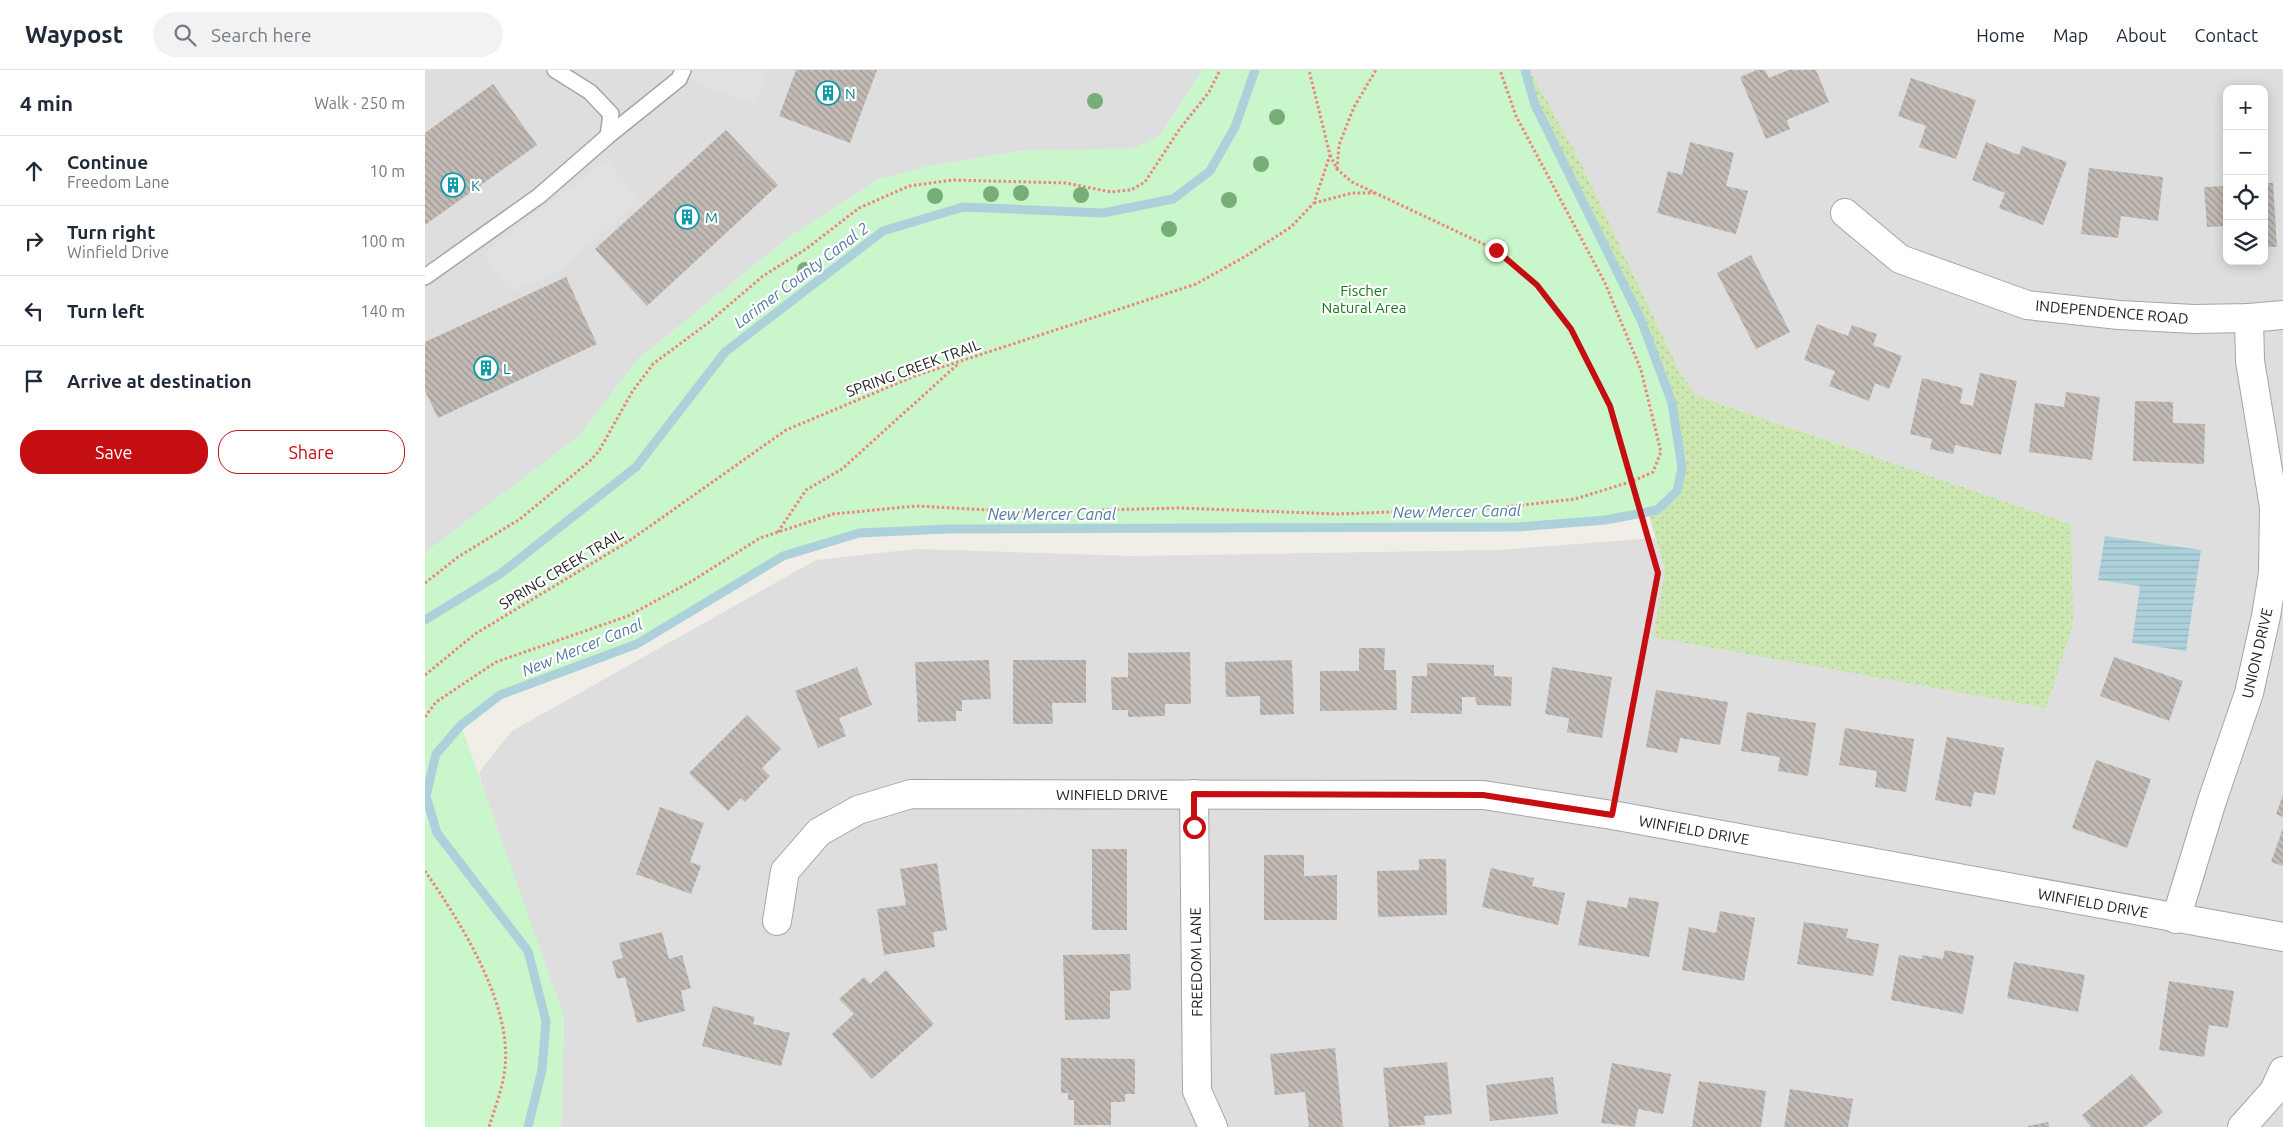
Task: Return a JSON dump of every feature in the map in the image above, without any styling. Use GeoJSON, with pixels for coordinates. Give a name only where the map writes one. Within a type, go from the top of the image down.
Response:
{"type":"FeatureCollection","features":[{"type":"Feature","properties":{"kind":"street","name":"INDEPENDENCE ROAD"},"geometry":{"type":"LineString","coordinates":[[1845,212],[1900,259],[2027,305],[2119,315],[2194,319],[2283,315]]}},
{"type":"Feature","properties":{"kind":"street","name":"UNION DRIVE"},"geometry":{"type":"LineString","coordinates":[[2176,919],[2212,801],[2249,693],[2266,616],[2273,573],[2274,507],[2250,361],[2249,318]]}},
{"type":"Feature","properties":{"kind":"street","name":"WINFIELD DRIVE"},"geometry":{"type":"LineString","coordinates":[[777,921],[785,871],[819,832],[857,810],[911,794],[1483,795],[1612,815],[2283,937]]}},
{"type":"Feature","properties":{"kind":"street","name":"FREEDOM LANE"},"geometry":{"type":"LineString","coordinates":[[1194,794],[1197,1091],[1213,1127]]}},
{"type":"Feature","properties":{"kind":"street"},"geometry":{"type":"LineString","coordinates":[[2242,1127],[2274,1091],[2283,1071]]}},
{"type":"Feature","properties":{"kind":"lane"},"geometry":{"type":"LineString","coordinates":[[555,70],[590,92],[611,114],[608,136]]}},
{"type":"Feature","properties":{"kind":"lane"},"geometry":{"type":"LineString","coordinates":[[425,278],[539,196],[608,136],[679,79],[683,70]]}},
{"type":"Feature","properties":{"kind":"path"},"geometry":{"type":"LineString","coordinates":[[425,583],[458,557],[519,519],[590,461],[599,451],[632,392],[653,364],[709,323],[763,276],[806,249],[859,208],[909,186],[953,180],[1066,183],[1111,192],[1131,190],[1145,182],[1179,130],[1209,92],[1220,70]]}},
{"type":"Feature","properties":{"kind":"path"},"geometry":{"type":"LineString","coordinates":[[1309,70],[1330,155],[1337,169],[1352,182],[1375,194],[1496,250],[1537,285],[1571,329],[1610,406],[1658,573],[1612,815]]}},
{"type":"Feature","properties":{"kind":"path"},"geometry":{"type":"LineString","coordinates":[[1337,169],[1339,145],[1353,107],[1376,70]]}},
{"type":"Feature","properties":{"kind":"path"},"geometry":{"type":"LineString","coordinates":[[425,717],[436,702],[496,662],[628,616],[692,581],[760,538],[833,514],[916,506],[1026,512],[1179,508],[1338,514],[1497,508],[1575,498],[1633,481],[1653,472],[1661,452],[1641,370],[1605,283],[1516,116],[1500,70]]}},
{"type":"Feature","properties":{"kind":"path","name":"SPRING CREEK TRAIL"},"geometry":{"type":"LineString","coordinates":[[425,675],[475,634],[629,541],[785,430],[915,376],[1196,284],[1246,256],[1291,227],[1314,204],[1330,155]]}},
{"type":"Feature","properties":{"kind":"path"},"geometry":{"type":"LineString","coordinates":[[1314,204],[1351,193],[1375,194]]}},
{"type":"Feature","properties":{"kind":"path"},"geometry":{"type":"LineString","coordinates":[[778,532],[806,490],[842,469],[960,362]]}},
{"type":"Feature","properties":{"kind":"path"},"geometry":{"type":"LineString","coordinates":[[425,872],[449,906],[486,974],[504,1034],[505,1074],[489,1127]]}},
{"type":"Feature","properties":{"kind":"shaded area"},"geometry":{"type":"Polygon","coordinates":[[[425,70],[1202,70],[1160,136],[1133,149],[1020,151],[929,166],[877,180],[789,237],[637,360],[579,436],[425,553],[425,70]]]}},
{"type":"Feature","properties":{"kind":"shaded area"},"geometry":{"type":"Polygon","coordinates":[[[659,70],[767,70],[755,104],[659,70]]]}},
{"type":"Feature","properties":{"kind":"shaded area"},"geometry":{"type":"Polygon","coordinates":[[[1530,70],[2283,70],[2283,1127],[561,1127],[564,1017],[488,806],[479,772],[512,731],[816,560],[916,549],[1134,556],[1499,550],[1655,538],[1665,571],[1654,637],[2071,524],[1698,396],[1681,375],[1579,159],[1530,70]]]}},
{"type":"Feature","properties":{"kind":"shaded area"},"geometry":{"type":"Polygon","coordinates":[[[608,159],[638,200],[561,270],[511,292],[483,253],[608,159]]]}},
{"type":"Feature","properties":{"kind":"green space","name":"Fischer Natural Area"},"geometry":{"type":"Polygon","coordinates":[[[1202,70],[1525,70],[1535,105],[1641,320],[1672,403],[1682,468],[1677,491],[1657,510],[1606,520],[1518,527],[947,529],[859,533],[783,556],[637,644],[500,695],[461,725],[564,1017],[561,1127],[425,1127],[425,553],[579,436],[637,360],[789,237],[877,180],[929,166],[1020,151],[1133,149],[1160,136],[1202,70]]]}},
{"type":"Feature","properties":{"kind":"green space"},"geometry":{"type":"Polygon","coordinates":[[[1525,70],[1530,70],[1579,159],[1681,375],[1698,396],[2071,524],[2073,625],[2046,708],[1653,637],[1665,571],[1648,511],[1657,510],[1677,491],[1682,468],[1535,105],[1525,70]]]}},
{"type":"Feature","properties":{"kind":"water"},"geometry":{"type":"Polygon","coordinates":[[[2105,536],[2201,550],[2186,651],[2132,643],[2140,586],[2098,580],[2105,536]]]}},
{"type":"Feature","properties":{"kind":"building","name":"N"},"geometry":{"type":"Polygon","coordinates":[[[796,70],[877,70],[850,143],[779,116],[796,70]]]}},
{"type":"Feature","properties":{"kind":"building"},"geometry":{"type":"Polygon","coordinates":[[[1757,70],[1765,70],[1769,78],[1788,70],[1816,70],[1829,102],[1787,120],[1790,129],[1766,139],[1740,77],[1757,70]]]}},
{"type":"Feature","properties":{"kind":"building"},"geometry":{"type":"Polygon","coordinates":[[[1911,78],[1976,100],[1956,159],[1919,147],[1926,126],[1898,116],[1911,78]]]}},
{"type":"Feature","properties":{"kind":"building","name":"K"},"geometry":{"type":"Polygon","coordinates":[[[493,84],[537,145],[425,225],[425,133],[493,84]]]}},
{"type":"Feature","properties":{"kind":"building","name":"M"},"geometry":{"type":"Polygon","coordinates":[[[726,130],[778,185],[647,306],[595,249],[726,130]]]}},
{"type":"Feature","properties":{"kind":"building"},"geometry":{"type":"Polygon","coordinates":[[[1690,142],[1734,153],[1726,186],[1748,191],[1736,234],[1657,213],[1668,171],[1682,175],[1690,142]]]}},
{"type":"Feature","properties":{"kind":"building"},"geometry":{"type":"Polygon","coordinates":[[[1986,142],[2019,155],[2022,146],[2067,162],[2043,225],[1999,208],[2005,193],[1972,180],[1986,142]]]}},
{"type":"Feature","properties":{"kind":"building"},"geometry":{"type":"Polygon","coordinates":[[[2089,168],[2163,177],[2158,221],[2121,216],[2118,238],[2081,234],[2089,168]]]}},
{"type":"Feature","properties":{"kind":"building"},"geometry":{"type":"Polygon","coordinates":[[[2268,183],[2273,183],[2277,247],[2268,247],[2268,183]]]}},
{"type":"Feature","properties":{"kind":"building"},"geometry":{"type":"Polygon","coordinates":[[[2223,186],[2223,226],[2207,227],[2204,187],[2223,186]]]}},
{"type":"Feature","properties":{"kind":"building"},"geometry":{"type":"Polygon","coordinates":[[[1751,255],[1790,332],[1756,349],[1717,273],[1751,255]]]}},
{"type":"Feature","properties":{"kind":"building","name":"L"},"geometry":{"type":"Polygon","coordinates":[[[566,277],[597,344],[438,418],[425,391],[425,342],[566,277]]]}},
{"type":"Feature","properties":{"kind":"building"},"geometry":{"type":"Polygon","coordinates":[[[1817,324],[1848,336],[1852,325],[1877,334],[1873,345],[1902,356],[1889,389],[1875,383],[1869,401],[1829,386],[1835,371],[1804,360],[1817,324]]]}},
{"type":"Feature","properties":{"kind":"building"},"geometry":{"type":"Polygon","coordinates":[[[1980,373],[2017,381],[2001,455],[1955,445],[1953,454],[1930,449],[1932,439],[1910,434],[1922,378],[1963,388],[1960,403],[1973,406],[1980,373]]]}},
{"type":"Feature","properties":{"kind":"building"},"geometry":{"type":"Polygon","coordinates":[[[2066,392],[2100,397],[2092,460],[2029,452],[2035,403],[2064,407],[2066,392]]]}},
{"type":"Feature","properties":{"kind":"building"},"geometry":{"type":"Polygon","coordinates":[[[2135,401],[2173,402],[2173,423],[2205,424],[2204,464],[2133,461],[2135,401]]]}},
{"type":"Feature","properties":{"kind":"building"},"geometry":{"type":"Polygon","coordinates":[[[1359,648],[1385,648],[1384,670],[1396,670],[1397,710],[1320,711],[1320,671],[1359,671],[1359,648]]]}},
{"type":"Feature","properties":{"kind":"building"},"geometry":{"type":"Polygon","coordinates":[[[1190,652],[1191,704],[1165,704],[1165,716],[1128,717],[1128,710],[1112,710],[1111,677],[1128,677],[1128,653],[1190,652]]]}},
{"type":"Feature","properties":{"kind":"building"},"geometry":{"type":"Polygon","coordinates":[[[2114,657],[2183,681],[2169,721],[2100,696],[2114,657]]]}},
{"type":"Feature","properties":{"kind":"building"},"geometry":{"type":"Polygon","coordinates":[[[989,660],[991,699],[962,700],[962,711],[956,711],[956,721],[918,722],[915,662],[989,660]]]}},
{"type":"Feature","properties":{"kind":"building"},"geometry":{"type":"Polygon","coordinates":[[[1013,660],[1086,660],[1086,703],[1052,703],[1053,724],[1013,724],[1013,660]]]}},
{"type":"Feature","properties":{"kind":"building"},"geometry":{"type":"Polygon","coordinates":[[[1292,660],[1294,714],[1260,715],[1260,696],[1226,697],[1225,662],[1292,660]]]}},
{"type":"Feature","properties":{"kind":"building"},"geometry":{"type":"Polygon","coordinates":[[[1427,663],[1494,665],[1494,676],[1512,677],[1511,706],[1477,705],[1475,697],[1462,697],[1462,714],[1411,713],[1412,676],[1427,676],[1427,663]]]}},
{"type":"Feature","properties":{"kind":"building"},"geometry":{"type":"Polygon","coordinates":[[[857,667],[872,705],[839,718],[846,736],[818,748],[795,691],[857,667]]]}},
{"type":"Feature","properties":{"kind":"building"},"geometry":{"type":"Polygon","coordinates":[[[1552,667],[1612,677],[1602,738],[1567,732],[1569,718],[1545,714],[1552,667]]]}},
{"type":"Feature","properties":{"kind":"building"},"geometry":{"type":"Polygon","coordinates":[[[1656,690],[1728,702],[1720,745],[1680,738],[1677,753],[1646,747],[1656,690]]]}},
{"type":"Feature","properties":{"kind":"building"},"geometry":{"type":"Polygon","coordinates":[[[1747,712],[1816,723],[1808,776],[1778,771],[1780,757],[1741,751],[1747,712]]]}},
{"type":"Feature","properties":{"kind":"building"},"geometry":{"type":"Polygon","coordinates":[[[747,715],[781,749],[762,768],[770,776],[745,802],[741,798],[728,811],[689,773],[747,715]]]}},
{"type":"Feature","properties":{"kind":"building"},"geometry":{"type":"Polygon","coordinates":[[[1845,728],[1914,739],[1906,792],[1875,787],[1877,771],[1839,765],[1845,728]]]}},
{"type":"Feature","properties":{"kind":"building"},"geometry":{"type":"Polygon","coordinates":[[[1947,737],[2004,748],[1995,795],[1974,792],[1971,807],[1935,800],[1947,737]]]}},
{"type":"Feature","properties":{"kind":"building"},"geometry":{"type":"Polygon","coordinates":[[[2096,760],[2151,779],[2127,848],[2072,828],[2096,760]]]}},
{"type":"Feature","properties":{"kind":"building"},"geometry":{"type":"Polygon","coordinates":[[[2283,795],[2283,817],[2276,814],[2283,795]]]}},
{"type":"Feature","properties":{"kind":"building"},"geometry":{"type":"Polygon","coordinates":[[[660,807],[704,823],[690,862],[701,866],[691,894],[636,874],[660,807]]]}},
{"type":"Feature","properties":{"kind":"building"},"geometry":{"type":"Polygon","coordinates":[[[2283,828],[2283,866],[2271,862],[2283,828]]]}},
{"type":"Feature","properties":{"kind":"building"},"geometry":{"type":"Polygon","coordinates":[[[1092,849],[1127,849],[1127,930],[1092,930],[1092,849]]]}},
{"type":"Feature","properties":{"kind":"building"},"geometry":{"type":"Polygon","coordinates":[[[1264,855],[1304,855],[1304,876],[1337,875],[1337,920],[1264,920],[1264,855]]]}},
{"type":"Feature","properties":{"kind":"building"},"geometry":{"type":"Polygon","coordinates":[[[1419,859],[1446,859],[1447,915],[1378,917],[1377,871],[1419,870],[1419,859]]]}},
{"type":"Feature","properties":{"kind":"building"},"geometry":{"type":"Polygon","coordinates":[[[937,863],[947,930],[933,932],[935,947],[884,955],[877,909],[906,905],[900,869],[937,863]]]}},
{"type":"Feature","properties":{"kind":"building"},"geometry":{"type":"Polygon","coordinates":[[[1491,868],[1534,878],[1532,886],[1565,893],[1558,925],[1482,907],[1491,868]]]}},
{"type":"Feature","properties":{"kind":"building"},"geometry":{"type":"Polygon","coordinates":[[[1629,897],[1659,902],[1649,957],[1578,945],[1587,900],[1627,908],[1629,897]]]}},
{"type":"Feature","properties":{"kind":"building"},"geometry":{"type":"Polygon","coordinates":[[[1720,911],[1755,918],[1744,981],[1682,970],[1689,927],[1716,933],[1720,911]]]}},
{"type":"Feature","properties":{"kind":"building"},"geometry":{"type":"Polygon","coordinates":[[[1804,922],[1848,929],[1846,938],[1879,944],[1873,976],[1797,964],[1804,922]]]}},
{"type":"Feature","properties":{"kind":"building"},"geometry":{"type":"Polygon","coordinates":[[[662,932],[669,959],[682,955],[691,988],[681,991],[685,1011],[637,1023],[625,977],[617,979],[612,961],[623,958],[619,943],[662,932]]]}},
{"type":"Feature","properties":{"kind":"building"},"geometry":{"type":"Polygon","coordinates":[[[1945,950],[1974,956],[1963,1014],[1891,1000],[1899,955],[1922,959],[1922,955],[1943,959],[1945,950]]]}},
{"type":"Feature","properties":{"kind":"building"},"geometry":{"type":"Polygon","coordinates":[[[1130,954],[1131,990],[1110,991],[1110,1019],[1065,1020],[1063,955],[1130,954]]]}},
{"type":"Feature","properties":{"kind":"building"},"geometry":{"type":"Polygon","coordinates":[[[2014,962],[2085,975],[2078,1012],[2007,998],[2014,962]]]}},
{"type":"Feature","properties":{"kind":"building"},"geometry":{"type":"Polygon","coordinates":[[[886,970],[934,1024],[872,1079],[832,1034],[854,1014],[839,999],[864,977],[870,984],[886,970]]]}},
{"type":"Feature","properties":{"kind":"building"},"geometry":{"type":"Polygon","coordinates":[[[2169,981],[2234,991],[2228,1028],[2209,1025],[2204,1057],[2159,1050],[2169,981]]]}},
{"type":"Feature","properties":{"kind":"building"},"geometry":{"type":"Polygon","coordinates":[[[713,1006],[755,1017],[753,1024],[790,1033],[781,1066],[702,1046],[713,1006]]]}},
{"type":"Feature","properties":{"kind":"building"},"geometry":{"type":"Polygon","coordinates":[[[1335,1048],[1343,1127],[1309,1127],[1305,1092],[1275,1095],[1270,1054],[1335,1048]]]}},
{"type":"Feature","properties":{"kind":"building"},"geometry":{"type":"Polygon","coordinates":[[[1061,1058],[1135,1059],[1135,1094],[1125,1094],[1125,1102],[1111,1102],[1111,1125],[1074,1125],[1074,1100],[1068,1100],[1068,1093],[1061,1093],[1061,1058]]]}},
{"type":"Feature","properties":{"kind":"building"},"geometry":{"type":"Polygon","coordinates":[[[1447,1062],[1452,1114],[1424,1116],[1425,1125],[1389,1127],[1383,1068],[1447,1062]]]}},
{"type":"Feature","properties":{"kind":"building"},"geometry":{"type":"Polygon","coordinates":[[[1612,1063],[1671,1074],[1663,1114],[1638,1109],[1635,1127],[1601,1123],[1612,1063]]]}},
{"type":"Feature","properties":{"kind":"building"},"geometry":{"type":"Polygon","coordinates":[[[2132,1074],[2163,1112],[2144,1127],[2091,1127],[2082,1115],[2132,1074]]]}},
{"type":"Feature","properties":{"kind":"building"},"geometry":{"type":"Polygon","coordinates":[[[1553,1077],[1558,1114],[1490,1121],[1486,1085],[1553,1077]]]}},
{"type":"Feature","properties":{"kind":"building"},"geometry":{"type":"Polygon","coordinates":[[[1699,1081],[1766,1091],[1761,1127],[1692,1127],[1699,1081]]]}},
{"type":"Feature","properties":{"kind":"building"},"geometry":{"type":"Polygon","coordinates":[[[1790,1089],[1853,1099],[1848,1127],[1784,1127],[1790,1089]]]}},
{"type":"Feature","properties":{"kind":"building"},"geometry":{"type":"Polygon","coordinates":[[[2048,1122],[2049,1127],[2028,1127],[2028,1126],[2048,1122]]]}},
{"type":"Feature","properties":{"kind":"waterway","name":"Larimer County Canal 2"},"geometry":{"type":"LineString","coordinates":[[425,620],[500,574],[636,467],[725,352],[883,231],[963,207],[1103,213],[1173,199],[1210,171],[1235,127],[1255,70]]}},
{"type":"Feature","properties":{"kind":"waterway","name":"New Mercer Canal"},"geometry":{"type":"LineString","coordinates":[[528,1127],[542,1070],[546,1021],[528,951],[437,833],[426,796],[436,754],[461,725],[500,695],[637,644],[783,556],[859,533],[947,529],[1518,527],[1606,520],[1657,510],[1677,491],[1682,468],[1672,403],[1641,320],[1535,105],[1525,70]]}},
{"type":"Feature","properties":{"kind":"place","name":"N"},"geometry":{"type":"Point","coordinates":[828,93]}},
{"type":"Feature","properties":{"kind":"place","name":"K"},"geometry":{"type":"Point","coordinates":[453,185]}},
{"type":"Feature","properties":{"kind":"place","name":"M"},"geometry":{"type":"Point","coordinates":[687,217]}},
{"type":"Feature","properties":{"kind":"place","name":"L"},"geometry":{"type":"Point","coordinates":[486,368]}},
{"type":"Feature","properties":{"kind":"route"},"geometry":{"type":"LineString","coordinates":[[1194,827],[1194,794],[1483,795],[1612,815],[1658,573],[1610,406],[1571,329],[1537,285],[1496,250]]}}]}
